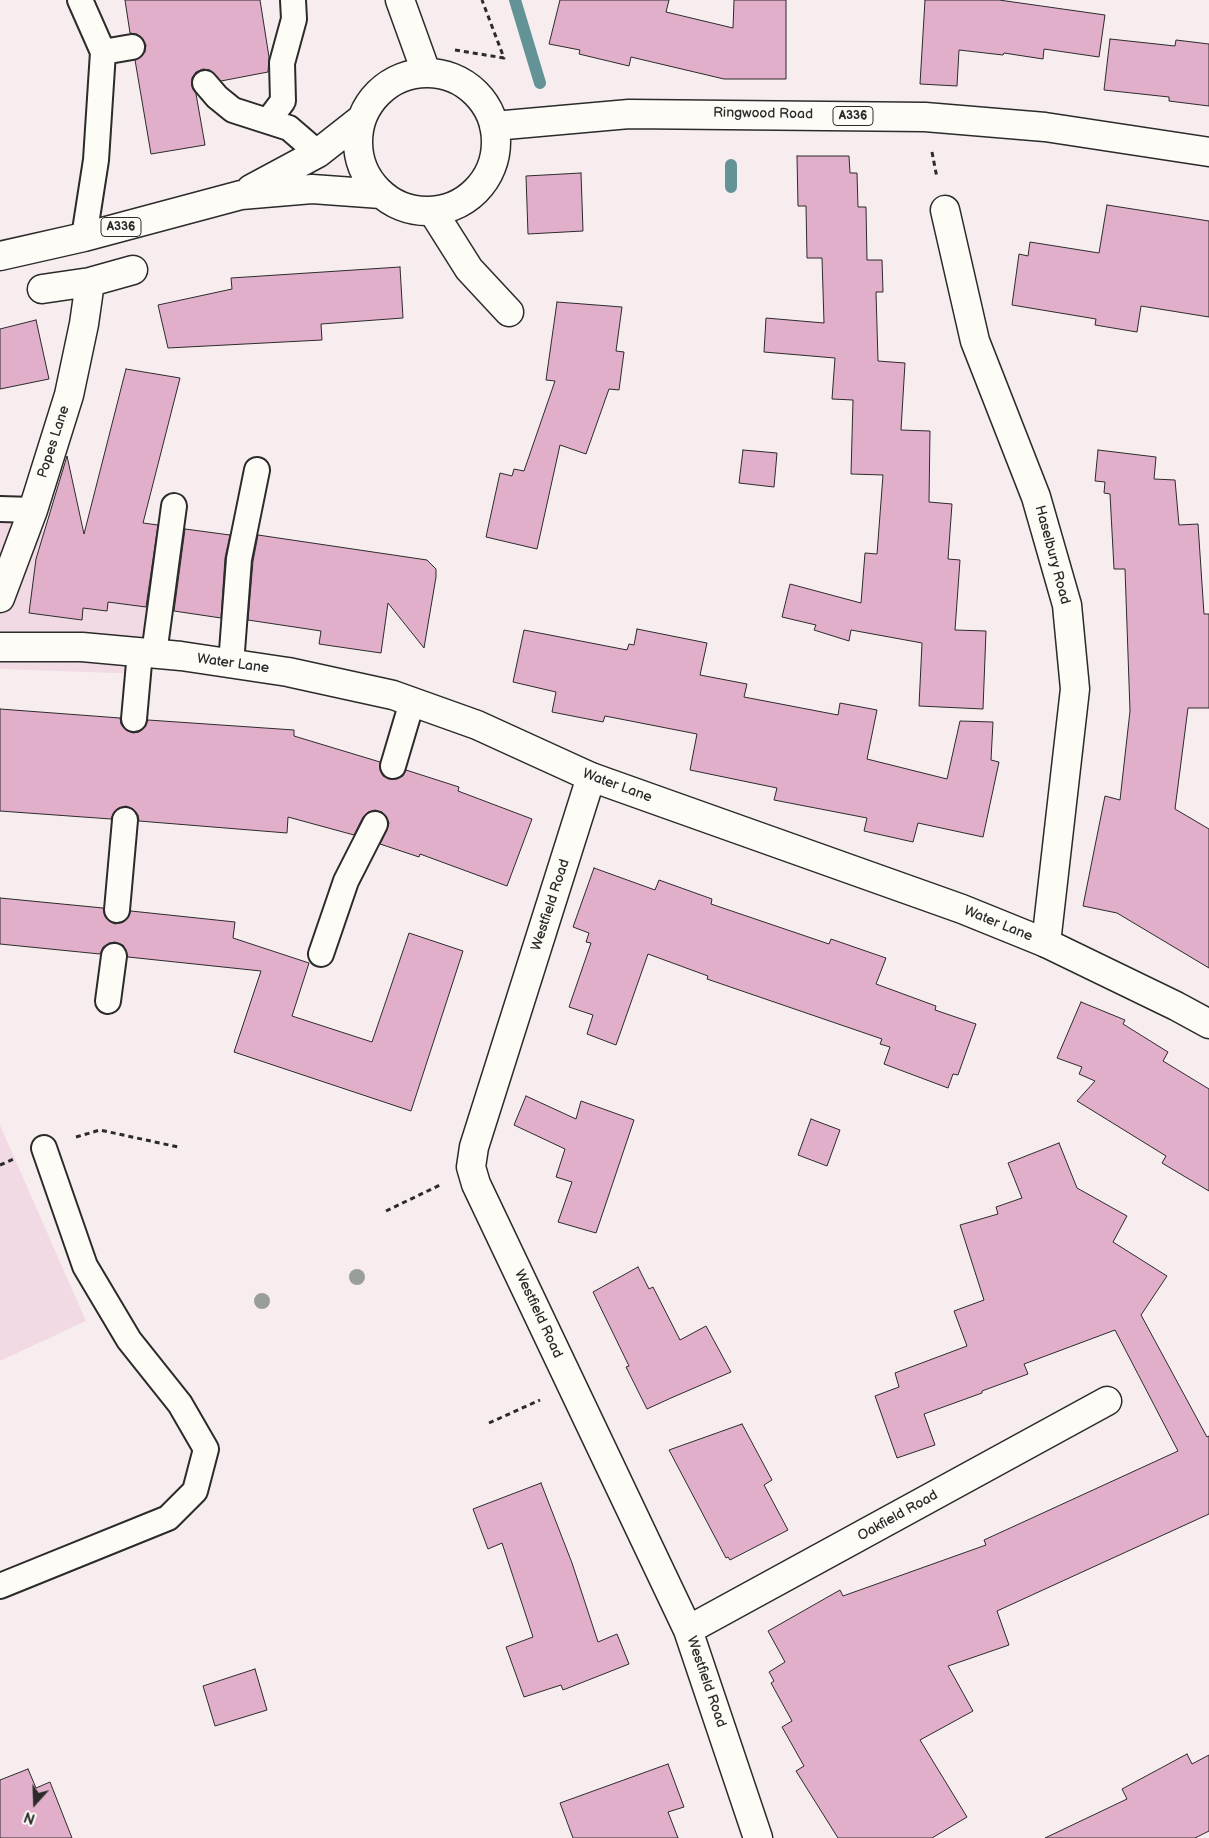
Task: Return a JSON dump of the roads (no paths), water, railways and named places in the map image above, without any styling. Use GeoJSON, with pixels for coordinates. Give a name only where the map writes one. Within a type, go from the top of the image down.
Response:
{"type":"FeatureCollection","features":[{"type":"Feature","properties":{"kind":"street"},"geometry":{"type":"LineString","coordinates":[[400,0],[426,72]]}},
{"type":"Feature","properties":{"kind":"street"},"geometry":{"type":"LineString","coordinates":[[426,72],[436,73],[459,81],[478,95],[494,126],[496,150],[492,166],[476,192],[456,205],[433,212],[402,207],[381,194],[366,176],[360,163],[357,140],[360,120],[372,100],[390,83],[426,72]]}},
{"type":"Feature","properties":{"kind":"street","name":"Ringwood Road"},"geometry":{"type":"LineString","coordinates":[[494,126],[628,114],[924,117],[1045,128],[1209,152]]}},
{"type":"Feature","properties":{"kind":"street","name":"A336"},"geometry":{"type":"LineString","coordinates":[[241,195],[318,153],[360,120]]}},
{"type":"Feature","properties":{"kind":"street","name":"A336"},"geometry":{"type":"LineString","coordinates":[[0,256],[84,237],[241,195],[312,189],[381,194]]}},
{"type":"Feature","properties":{"kind":"street","name":"Haselbury Road"},"geometry":{"type":"LineString","coordinates":[[945,210],[975,341],[1036,497],[1067,606],[1075,689],[1046,943]]}},
{"type":"Feature","properties":{"kind":"street"},"geometry":{"type":"LineString","coordinates":[[433,212],[469,269],[509,312]]}},
{"type":"Feature","properties":{"kind":"street"},"geometry":{"type":"LineString","coordinates":[[42,289],[90,282],[133,270]]}},
{"type":"Feature","properties":{"kind":"street","name":"Popes Lane"},"geometry":{"type":"LineString","coordinates":[[0,598],[33,510],[69,395],[84,324],[90,282]]}},
{"type":"Feature","properties":{"kind":"street","name":"Water Lane"},"geometry":{"type":"LineString","coordinates":[[0,647],[82,647],[147,653],[288,672],[393,695],[477,725],[591,777],[962,909],[1046,943],[1209,1024]]}},
{"type":"Feature","properties":{"kind":"street","name":"Westfield Road"},"geometry":{"type":"LineString","coordinates":[[591,777],[474,1147],[471,1167],[476,1184],[688,1630],[758,1838]]}},
{"type":"Feature","properties":{"kind":"street","name":"Oakfield Road"},"geometry":{"type":"LineString","coordinates":[[688,1630],[1107,1401]]}},
{"type":"Feature","properties":{"kind":"lane"},"geometry":{"type":"LineString","coordinates":[[80,0],[103,52],[96,160],[84,237]]}},
{"type":"Feature","properties":{"kind":"lane"},"geometry":{"type":"LineString","coordinates":[[268,121],[283,101],[282,62],[294,19],[293,0]]}},
{"type":"Feature","properties":{"kind":"lane"},"geometry":{"type":"LineString","coordinates":[[103,52],[132,47]]}},
{"type":"Feature","properties":{"kind":"lane"},"geometry":{"type":"LineString","coordinates":[[205,83],[217,97],[233,110],[288,128],[318,153]]}},
{"type":"Feature","properties":{"kind":"lane"},"geometry":{"type":"LineString","coordinates":[[231,664],[239,559],[257,470]]}},
{"type":"Feature","properties":{"kind":"lane"},"geometry":{"type":"LineString","coordinates":[[134,719],[174,506]]}},
{"type":"Feature","properties":{"kind":"lane"},"geometry":{"type":"LineString","coordinates":[[0,510],[33,510]]}},
{"type":"Feature","properties":{"kind":"lane"},"geometry":{"type":"LineString","coordinates":[[393,766],[412,702]]}},
{"type":"Feature","properties":{"kind":"lane"},"geometry":{"type":"LineString","coordinates":[[117,910],[125,820]]}},
{"type":"Feature","properties":{"kind":"lane"},"geometry":{"type":"LineString","coordinates":[[321,954],[346,881],[375,824]]}},
{"type":"Feature","properties":{"kind":"lane"},"geometry":{"type":"LineString","coordinates":[[108,1001],[114,956]]}},
{"type":"Feature","properties":{"kind":"lane"},"geometry":{"type":"LineString","coordinates":[[0,1586],[168,1518],[195,1491],[206,1449],[180,1404],[129,1340],[85,1266],[44,1148]]}},
{"type":"Feature","properties":{"kind":"waterway"},"geometry":{"type":"LineString","coordinates":[[515,0],[540,83]]}},
{"type":"Feature","properties":{"kind":"waterway"},"geometry":{"type":"LineString","coordinates":[[731,165],[731,187]]}}]}
